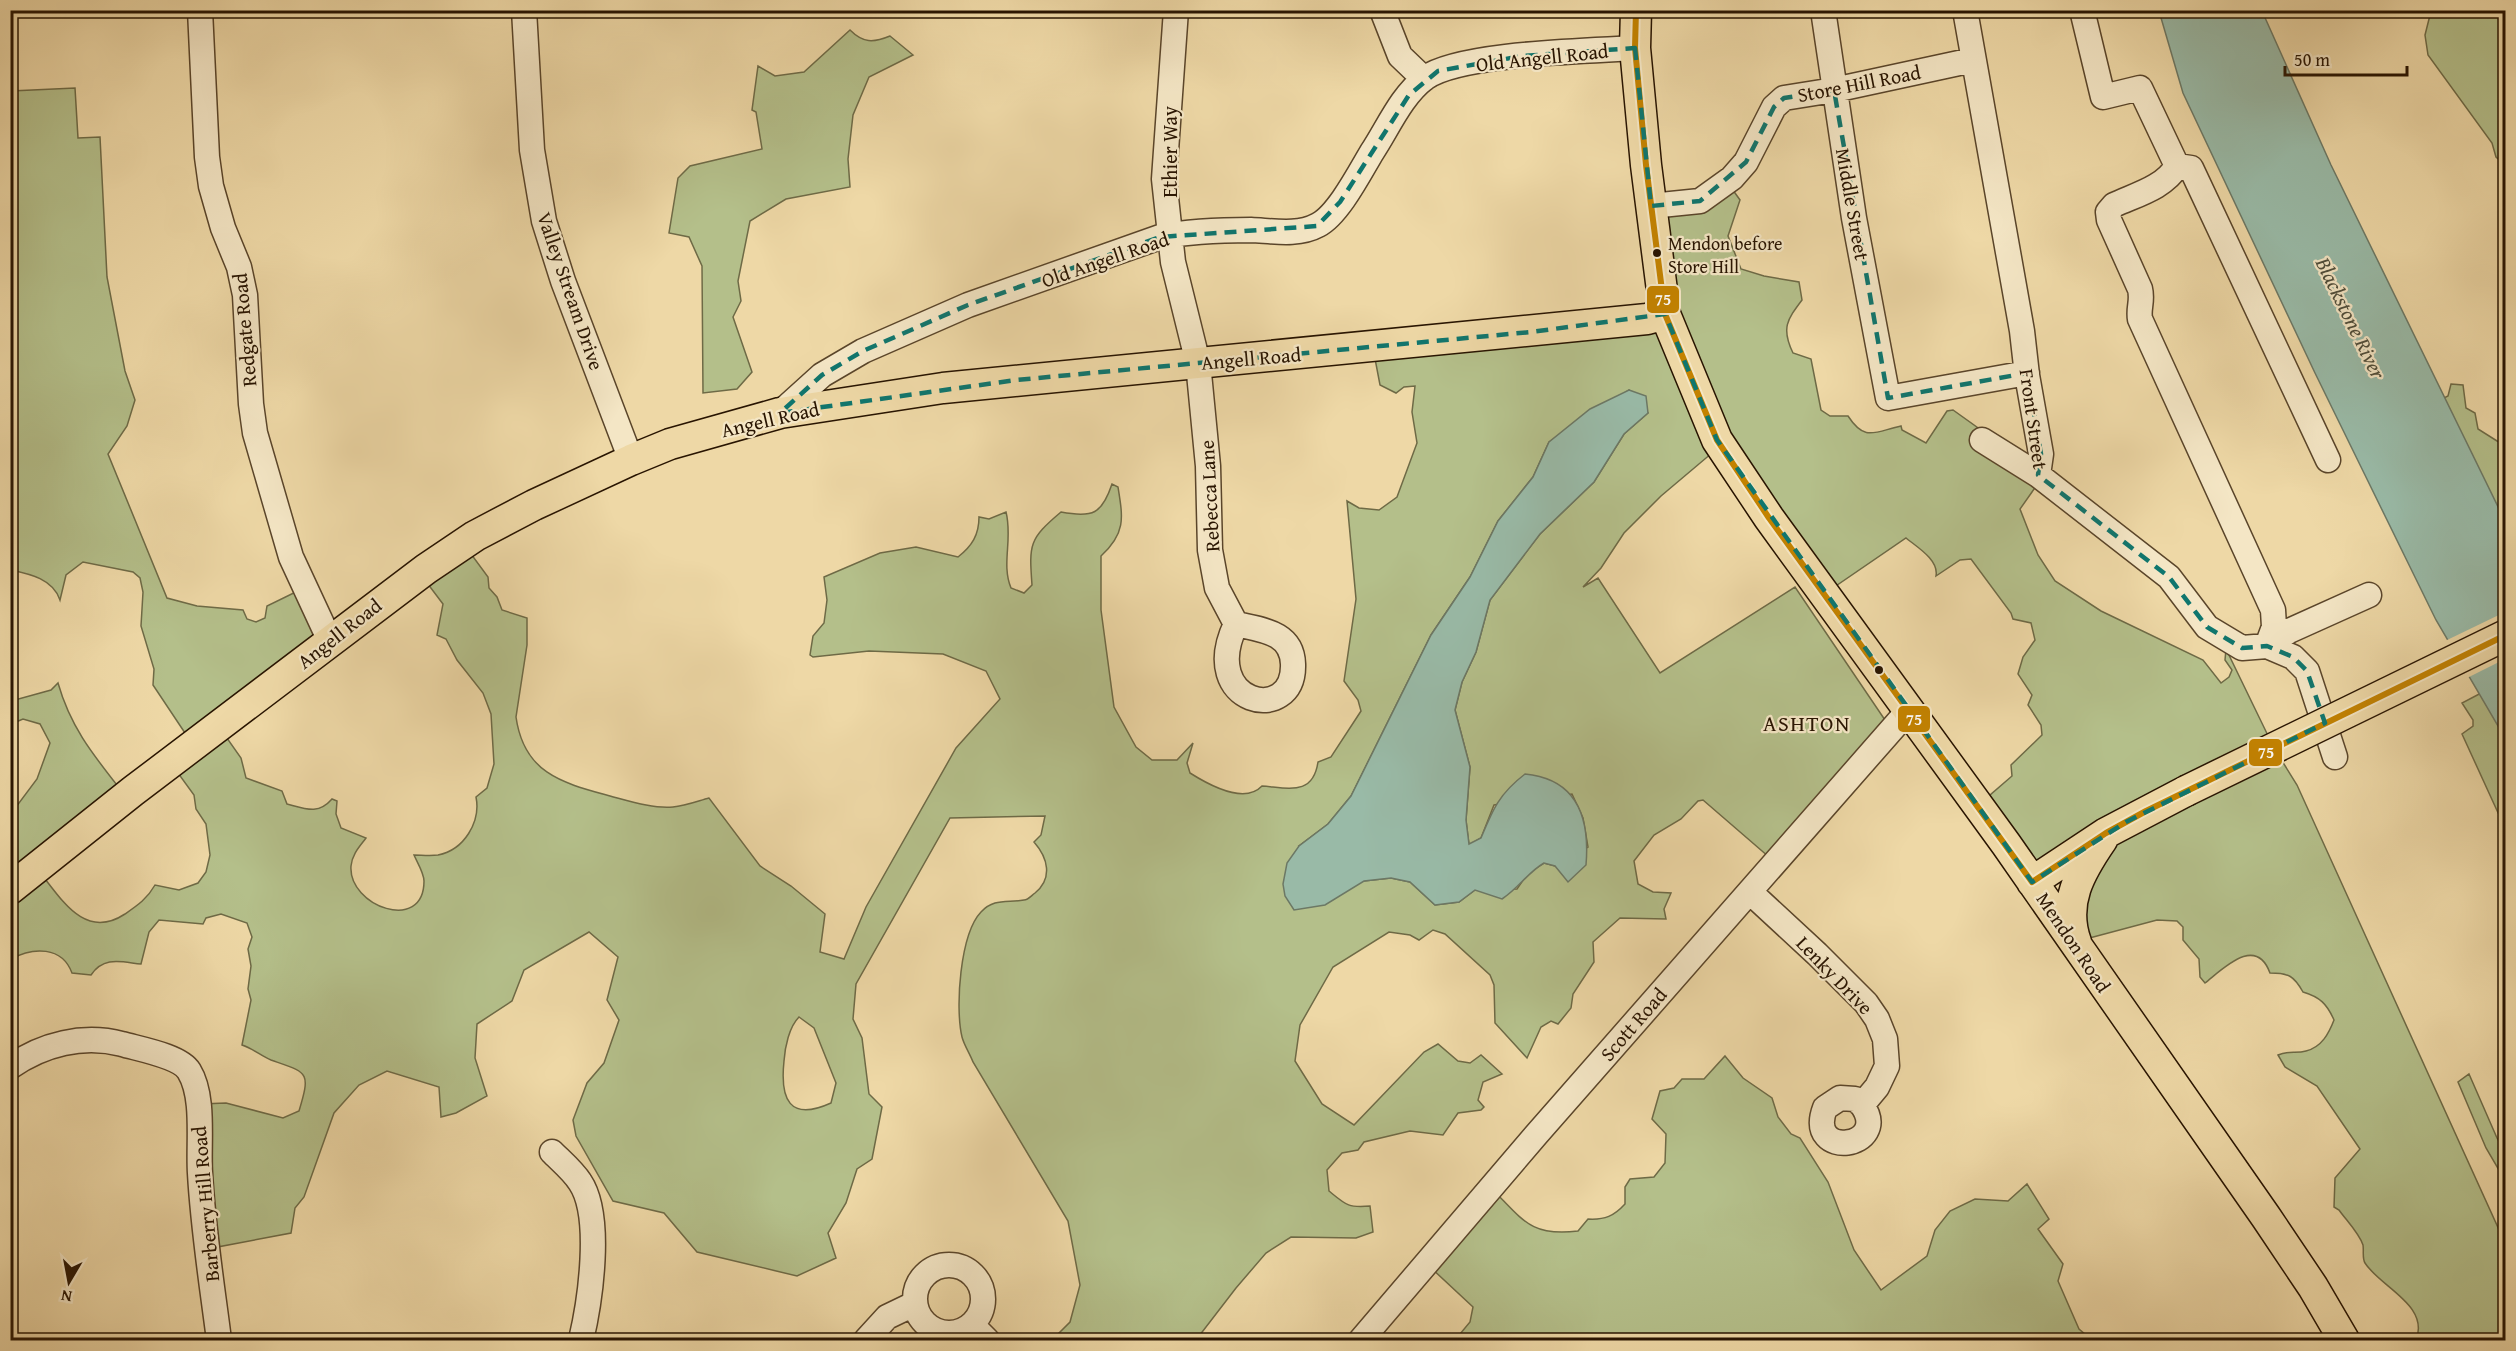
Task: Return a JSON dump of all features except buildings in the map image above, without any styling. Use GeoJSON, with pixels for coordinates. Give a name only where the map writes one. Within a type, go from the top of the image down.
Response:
{"type":"FeatureCollection","features":[{"type":"Feature","properties":{"kind":"main road","name":"Mendon Road"},"geometry":{"type":"LineString","coordinates":[[1636,10],[1635,48],[1651,206],[1665,314],[1717,440],[1769,518],[2032,882],[2288,1248],[2344,1341]]}},
{"type":"Feature","properties":{"kind":"main road","name":"Angell Road"},"geometry":{"type":"LineString","coordinates":[[10,889],[133,791],[387,596],[475,536],[631,460],[670,444],[780,413],[944,388],[1531,332],[1647,319],[1665,314]]}},
{"type":"Feature","properties":{"kind":"main road"},"geometry":{"type":"LineString","coordinates":[[2032,882],[2106,833],[2186,791],[2505,635]]}},
{"type":"Feature","properties":{"kind":"main road"},"geometry":{"type":"LineString","coordinates":[[2082,956],[2071,925],[2071,900],[2082,872],[2106,833]]}},
{"type":"Feature","properties":{"kind":"street","name":"Redgate Road"},"geometry":{"type":"LineString","coordinates":[[200,10],[207,157],[211,186],[223,228],[239,267],[245,295],[250,404],[255,433],[288,550],[330,641]]}},
{"type":"Feature","properties":{"kind":"street","name":"Valley Stream Drive"},"geometry":{"type":"LineString","coordinates":[[524,10],[532,150],[544,221],[563,281],[631,460]]}},
{"type":"Feature","properties":{"kind":"street","name":"Ethier Way"},"geometry":{"type":"LineString","coordinates":[[1176,10],[1164,179],[1172,235],[1173,262],[1198,363]]}},
{"type":"Feature","properties":{"kind":"street"},"geometry":{"type":"LineString","coordinates":[[1382,10],[1400,56],[1424,79]]}},
{"type":"Feature","properties":{"kind":"street","name":"Middle Street"},"geometry":{"type":"LineString","coordinates":[[1823,10],[1834,90],[1888,398],[2027,373]]}},
{"type":"Feature","properties":{"kind":"street","name":"Front Street"},"geometry":{"type":"LineString","coordinates":[[1965,10],[2042,454],[2038,475],[2169,577],[2206,627],[2242,648],[2267,646],[2293,657],[2307,671],[2335,757]]}},
{"type":"Feature","properties":{"kind":"street"},"geometry":{"type":"LineString","coordinates":[[2082,10],[2103,97],[2140,88],[2177,166]]}},
{"type":"Feature","properties":{"kind":"street","name":"Old Angell Road"},"geometry":{"type":"LineString","coordinates":[[780,413],[822,375],[863,351],[968,304],[1172,235],[1216,231],[1285,232],[1317,226],[1340,202],[1409,95],[1424,79],[1456,66],[1522,56],[1635,48]]}},
{"type":"Feature","properties":{"kind":"street","name":"Store Hill Road"},"geometry":{"type":"LineString","coordinates":[[1651,206],[1700,201],[1732,177],[1746,162],[1774,107],[1784,98],[1834,90],[1973,60]]}},
{"type":"Feature","properties":{"kind":"street"},"geometry":{"type":"LineString","coordinates":[[2177,166],[2192,168],[2328,460]]}},
{"type":"Feature","properties":{"kind":"street"},"geometry":{"type":"LineString","coordinates":[[2177,166],[2171,176],[2160,184],[2114,205],[2108,212],[2109,220],[2140,290],[2143,301],[2139,311],[2140,319],[2273,610],[2274,627],[2267,646]]}},
{"type":"Feature","properties":{"kind":"street","name":"Rebecca Lane"},"geometry":{"type":"LineString","coordinates":[[1198,363],[1208,466],[1210,550],[1217,588],[1236,624]]}},
{"type":"Feature","properties":{"kind":"street"},"geometry":{"type":"LineString","coordinates":[[1982,440],[2038,475]]}},
{"type":"Feature","properties":{"kind":"street"},"geometry":{"type":"LineString","coordinates":[[2267,646],[2289,631],[2369,596]]}},
{"type":"Feature","properties":{"kind":"street","name":"Scott Road"},"geometry":{"type":"LineString","coordinates":[[1361,1341],[1536,1135],[1908,711]]}},
{"type":"Feature","properties":{"kind":"street","name":"Lenky Drive"},"geometry":{"type":"LineString","coordinates":[[1750,892],[1826,962],[1866,1003],[1877,1019],[1885,1039],[1887,1066],[1878,1087],[1862,1105]]}},
{"type":"Feature","properties":{"kind":"street","name":"Barberry Hill Road"},"geometry":{"type":"LineString","coordinates":[[10,1067],[60,1043],[88,1039],[114,1042],[150,1052],[181,1063],[188,1070],[199,1100],[200,1173],[219,1341]]}},
{"type":"Feature","properties":{"kind":"street"},"geometry":{"type":"LineString","coordinates":[[552,1152],[581,1183],[590,1212],[593,1274],[581,1341]]}},
{"type":"Feature","properties":{"kind":"street"},"geometry":{"type":"LineString","coordinates":[[952,1264],[968,1270],[979,1281],[984,1296],[979,1333],[937,1331],[920,1318],[914,1304],[915,1289],[924,1275],[937,1266],[952,1264]]}},
{"type":"Feature","properties":{"kind":"street"},"geometry":{"type":"LineString","coordinates":[[866,1341],[887,1317],[914,1304]]}},
{"type":"Feature","properties":{"kind":"highlighted area"},"geometry":{"type":"Polygon","coordinates":[[[1635,48],[1651,206],[1700,201],[1746,162],[1774,107],[1784,98],[1834,90],[1888,398],[2027,373],[2041,454],[2038,475],[2169,577],[2207,627],[2242,648],[2267,646],[2293,657],[2307,671],[2325,723],[2126,822],[2032,882],[1717,440],[1665,314],[1531,332],[1016,380],[780,413],[822,375],[863,351],[968,305],[1160,237],[1317,226],[1340,202],[1409,95],[1438,71],[1522,56],[1635,48]]]}},
{"type":"Feature","properties":{"kind":"green space"},"geometry":{"type":"Polygon","coordinates":[[[2431,11],[2505,11],[2505,165],[2496,157],[2492,143],[2428,55],[2425,35],[2431,11]]]}},
{"type":"Feature","properties":{"kind":"green space"},"geometry":{"type":"Polygon","coordinates":[[[850,30],[868,40],[890,36],[913,55],[869,77],[853,115],[848,159],[850,187],[786,199],[750,221],[738,281],[741,301],[733,317],[752,372],[737,389],[703,393],[702,266],[689,237],[669,233],[678,178],[690,166],[762,149],[756,112],[752,110],[758,66],[775,76],[804,72],[850,30]]]}},
{"type":"Feature","properties":{"kind":"green space"},"geometry":{"type":"Polygon","coordinates":[[[75,88],[78,138],[100,137],[107,277],[125,371],[135,400],[127,426],[108,454],[167,598],[197,606],[243,610],[247,619],[256,622],[265,618],[267,606],[310,585],[338,626],[217,724],[241,758],[246,778],[282,791],[287,804],[300,808],[317,809],[332,799],[337,801],[336,814],[341,828],[366,838],[355,854],[351,866],[353,880],[361,893],[386,908],[400,910],[412,907],[421,897],[424,881],[414,855],[438,855],[456,847],[463,841],[469,834],[476,816],[476,797],[487,788],[494,764],[491,714],[483,693],[457,660],[446,639],[437,635],[443,604],[418,571],[463,543],[488,577],[489,588],[497,597],[502,610],[527,618],[527,645],[516,717],[520,736],[527,752],[537,764],[548,773],[577,786],[642,804],[673,807],[709,798],[760,866],[791,886],[825,914],[820,952],[844,959],[866,907],[956,748],[1000,699],[986,671],[943,654],[869,651],[813,657],[810,655],[813,636],[824,623],[827,600],[824,577],[880,553],[916,547],[958,557],[974,540],[979,517],[989,519],[1006,512],[1008,579],[1011,588],[1024,593],[1032,585],[1031,551],[1037,536],[1061,512],[1089,514],[1100,508],[1112,484],[1118,487],[1121,524],[1115,540],[1101,556],[1101,610],[1114,707],[1136,747],[1152,760],[1177,760],[1193,743],[1187,763],[1190,773],[1226,791],[1246,794],[1262,786],[1298,788],[1305,785],[1315,773],[1318,762],[1331,757],[1361,711],[1358,700],[1344,681],[1356,599],[1347,501],[1359,508],[1379,510],[1397,497],[1417,443],[1412,412],[1415,386],[1404,387],[1396,393],[1380,385],[1372,343],[1663,318],[1652,196],[1699,192],[1725,179],[1740,200],[1728,236],[1741,269],[1764,276],[1799,282],[1802,300],[1789,319],[1787,337],[1793,353],[1811,359],[1821,410],[1830,416],[1848,416],[1865,432],[1877,432],[1901,426],[1902,430],[1926,443],[1947,411],[1953,410],[2044,475],[2020,509],[2038,555],[2055,581],[2101,611],[2203,660],[2221,683],[2229,677],[2232,670],[2225,660],[2226,649],[2274,748],[2297,785],[2505,1243],[2505,1340],[2416,1340],[2418,1328],[2416,1317],[2410,1307],[2365,1263],[2361,1240],[2339,1210],[2334,1207],[2335,1178],[2360,1149],[2317,1086],[2285,1067],[2278,1055],[2312,1049],[2324,1039],[2334,1020],[2322,1002],[2303,992],[2297,982],[2290,977],[2270,973],[2264,962],[2257,956],[2239,958],[2205,983],[2200,977],[2199,959],[2183,940],[2183,927],[2177,921],[2157,920],[2082,940],[2081,871],[2025,869],[1982,802],[2012,776],[2011,765],[2042,735],[2041,725],[2028,705],[2032,695],[2018,674],[2023,657],[2035,640],[2031,623],[2013,619],[2011,613],[1971,559],[1960,560],[1936,576],[1931,559],[1906,538],[1827,592],[1725,442],[1661,496],[1624,533],[1601,568],[1583,587],[1598,578],[1660,673],[1795,587],[1885,720],[1769,857],[1703,800],[1698,801],[1681,819],[1654,835],[1634,861],[1638,884],[1653,892],[1671,893],[1664,909],[1666,919],[1620,918],[1593,942],[1594,962],[1573,994],[1571,1008],[1558,1024],[1551,1021],[1541,1027],[1527,1058],[1495,1023],[1494,985],[1490,975],[1445,934],[1433,930],[1419,940],[1410,935],[1389,932],[1333,967],[1300,1025],[1295,1061],[1322,1104],[1354,1125],[1424,1052],[1438,1044],[1458,1061],[1470,1063],[1481,1055],[1502,1074],[1483,1082],[1478,1100],[1484,1107],[1481,1110],[1458,1113],[1443,1135],[1410,1131],[1364,1142],[1358,1150],[1342,1153],[1327,1170],[1329,1191],[1348,1204],[1370,1206],[1373,1232],[1356,1238],[1291,1237],[1266,1253],[1196,1340],[1052,1340],[1070,1322],[1080,1285],[1068,1221],[973,1062],[962,1037],[959,991],[968,937],[974,922],[986,908],[996,903],[1027,899],[1041,887],[1046,874],[1045,861],[1034,842],[1041,835],[1045,816],[950,818],[856,984],[853,1019],[862,1038],[869,1094],[882,1107],[872,1159],[857,1169],[846,1203],[828,1233],[836,1258],[797,1276],[697,1252],[664,1213],[613,1201],[576,1136],[573,1120],[587,1083],[604,1063],[619,1020],[607,1000],[618,957],[589,932],[524,970],[512,1001],[477,1024],[475,1058],[487,1096],[456,1113],[441,1117],[439,1087],[387,1071],[359,1085],[334,1113],[304,1197],[295,1208],[291,1233],[212,1248],[201,1104],[226,1103],[283,1118],[299,1111],[305,1088],[303,1075],[299,1071],[242,1045],[251,1000],[248,989],[251,966],[248,949],[252,937],[247,923],[221,914],[206,918],[203,924],[159,920],[149,932],[141,964],[107,963],[101,965],[91,975],[72,973],[61,958],[46,951],[28,952],[11,959],[10,815],[37,779],[50,743],[40,724],[23,719],[11,724],[11,701],[51,690],[58,683],[77,729],[124,794],[38,870],[75,913],[97,922],[110,921],[138,905],[155,885],[179,890],[198,883],[206,872],[210,855],[206,824],[196,809],[194,795],[170,762],[191,742],[153,685],[154,669],[141,626],[143,592],[140,578],[133,572],[83,562],[66,575],[60,600],[57,593],[46,582],[11,570],[11,91],[75,88]],[[1629,390],[1549,442],[1533,477],[1498,521],[1470,577],[1431,635],[1351,796],[1328,824],[1299,846],[1364,881],[1391,878],[1410,882],[1435,905],[1459,902],[1475,890],[1517,889],[1528,873],[1544,863],[1555,866],[1588,847],[1583,818],[1572,794],[1494,805],[1481,838],[1469,845],[1466,820],[1470,767],[1455,710],[1462,682],[1476,652],[1490,600],[1540,534],[1594,482],[1624,434],[1648,413],[1629,390]],[[799,1017],[790,1032],[783,1074],[786,1096],[790,1103],[805,1110],[831,1103],[836,1083],[814,1028],[799,1017]]]}},
{"type":"Feature","properties":{"kind":"green space"},"geometry":{"type":"Polygon","coordinates":[[[2451,384],[2463,385],[2466,408],[2475,413],[2478,429],[2505,446],[2505,545],[2438,401],[2448,396],[2451,384]]]}},
{"type":"Feature","properties":{"kind":"green space"},"geometry":{"type":"Polygon","coordinates":[[[2483,692],[2505,718],[2505,828],[2462,734],[2473,726],[2473,720],[2462,703],[2483,692]]]}},
{"type":"Feature","properties":{"kind":"green space"},"geometry":{"type":"Polygon","coordinates":[[[1725,1056],[1743,1078],[1772,1098],[1778,1117],[1791,1134],[1800,1138],[1828,1182],[1854,1250],[1881,1290],[1927,1256],[1935,1230],[1950,1211],[1975,1199],[2008,1201],[2027,1184],[2049,1219],[2038,1229],[2063,1264],[2058,1281],[2079,1329],[2092,1340],[1455,1340],[1470,1322],[1473,1307],[1429,1266],[1492,1189],[1520,1217],[1538,1229],[1578,1231],[1588,1219],[1604,1218],[1617,1212],[1625,1204],[1625,1187],[1630,1179],[1654,1177],[1665,1163],[1666,1134],[1652,1119],[1660,1091],[1674,1088],[1682,1079],[1704,1079],[1725,1056]]]}},
{"type":"Feature","properties":{"kind":"green space"},"geometry":{"type":"Polygon","coordinates":[[[2469,1074],[2505,1152],[2505,1191],[2499,1170],[2486,1148],[2458,1082],[2469,1074]]]}},
{"type":"Feature","properties":{"kind":"water","name":"Blackstone River"},"geometry":{"type":"Polygon","coordinates":[[[2159,11],[2262,11],[2331,165],[2505,521],[2505,738],[2436,620],[2315,373],[2183,93],[2159,11]]]}},
{"type":"Feature","properties":{"kind":"water"},"geometry":{"type":"Polygon","coordinates":[[[1629,390],[1646,396],[1648,413],[1624,434],[1594,482],[1540,534],[1490,600],[1476,652],[1462,682],[1455,710],[1470,767],[1466,820],[1469,844],[1481,838],[1489,819],[1509,788],[1525,774],[1543,777],[1568,793],[1576,804],[1585,832],[1586,865],[1568,882],[1555,866],[1544,863],[1502,899],[1475,890],[1459,902],[1435,905],[1410,882],[1391,878],[1364,881],[1325,905],[1294,910],[1285,896],[1283,884],[1287,863],[1299,846],[1328,824],[1351,796],[1431,635],[1470,577],[1498,521],[1533,477],[1549,442],[1590,409],[1629,390]]]}},
{"type":"Feature","properties":{"kind":"pier"},"geometry":{"type":"Polygon","coordinates":[[[2505,612],[2505,659],[2467,678],[2445,641],[2505,612]]]}},
{"type":"Feature","properties":{"kind":"transit line","name":"75"},"geometry":{"type":"LineString","coordinates":[[1636,10],[1635,48],[1646,165],[1665,314],[1717,440],[1769,518],[2032,882]]}},
{"type":"Feature","properties":{"kind":"transit line","name":"75"},"geometry":{"type":"LineString","coordinates":[[2032,882],[2106,833],[2146,811],[2506,635]]}},
{"type":"Feature","properties":{"kind":"place","name":"Mendon before Store Hill"},"geometry":{"type":"Point","coordinates":[1657,253]}},
{"type":"Feature","properties":{"kind":"district","name":"ASHTON"},"geometry":{"type":"Point","coordinates":[1807,723]}}]}
